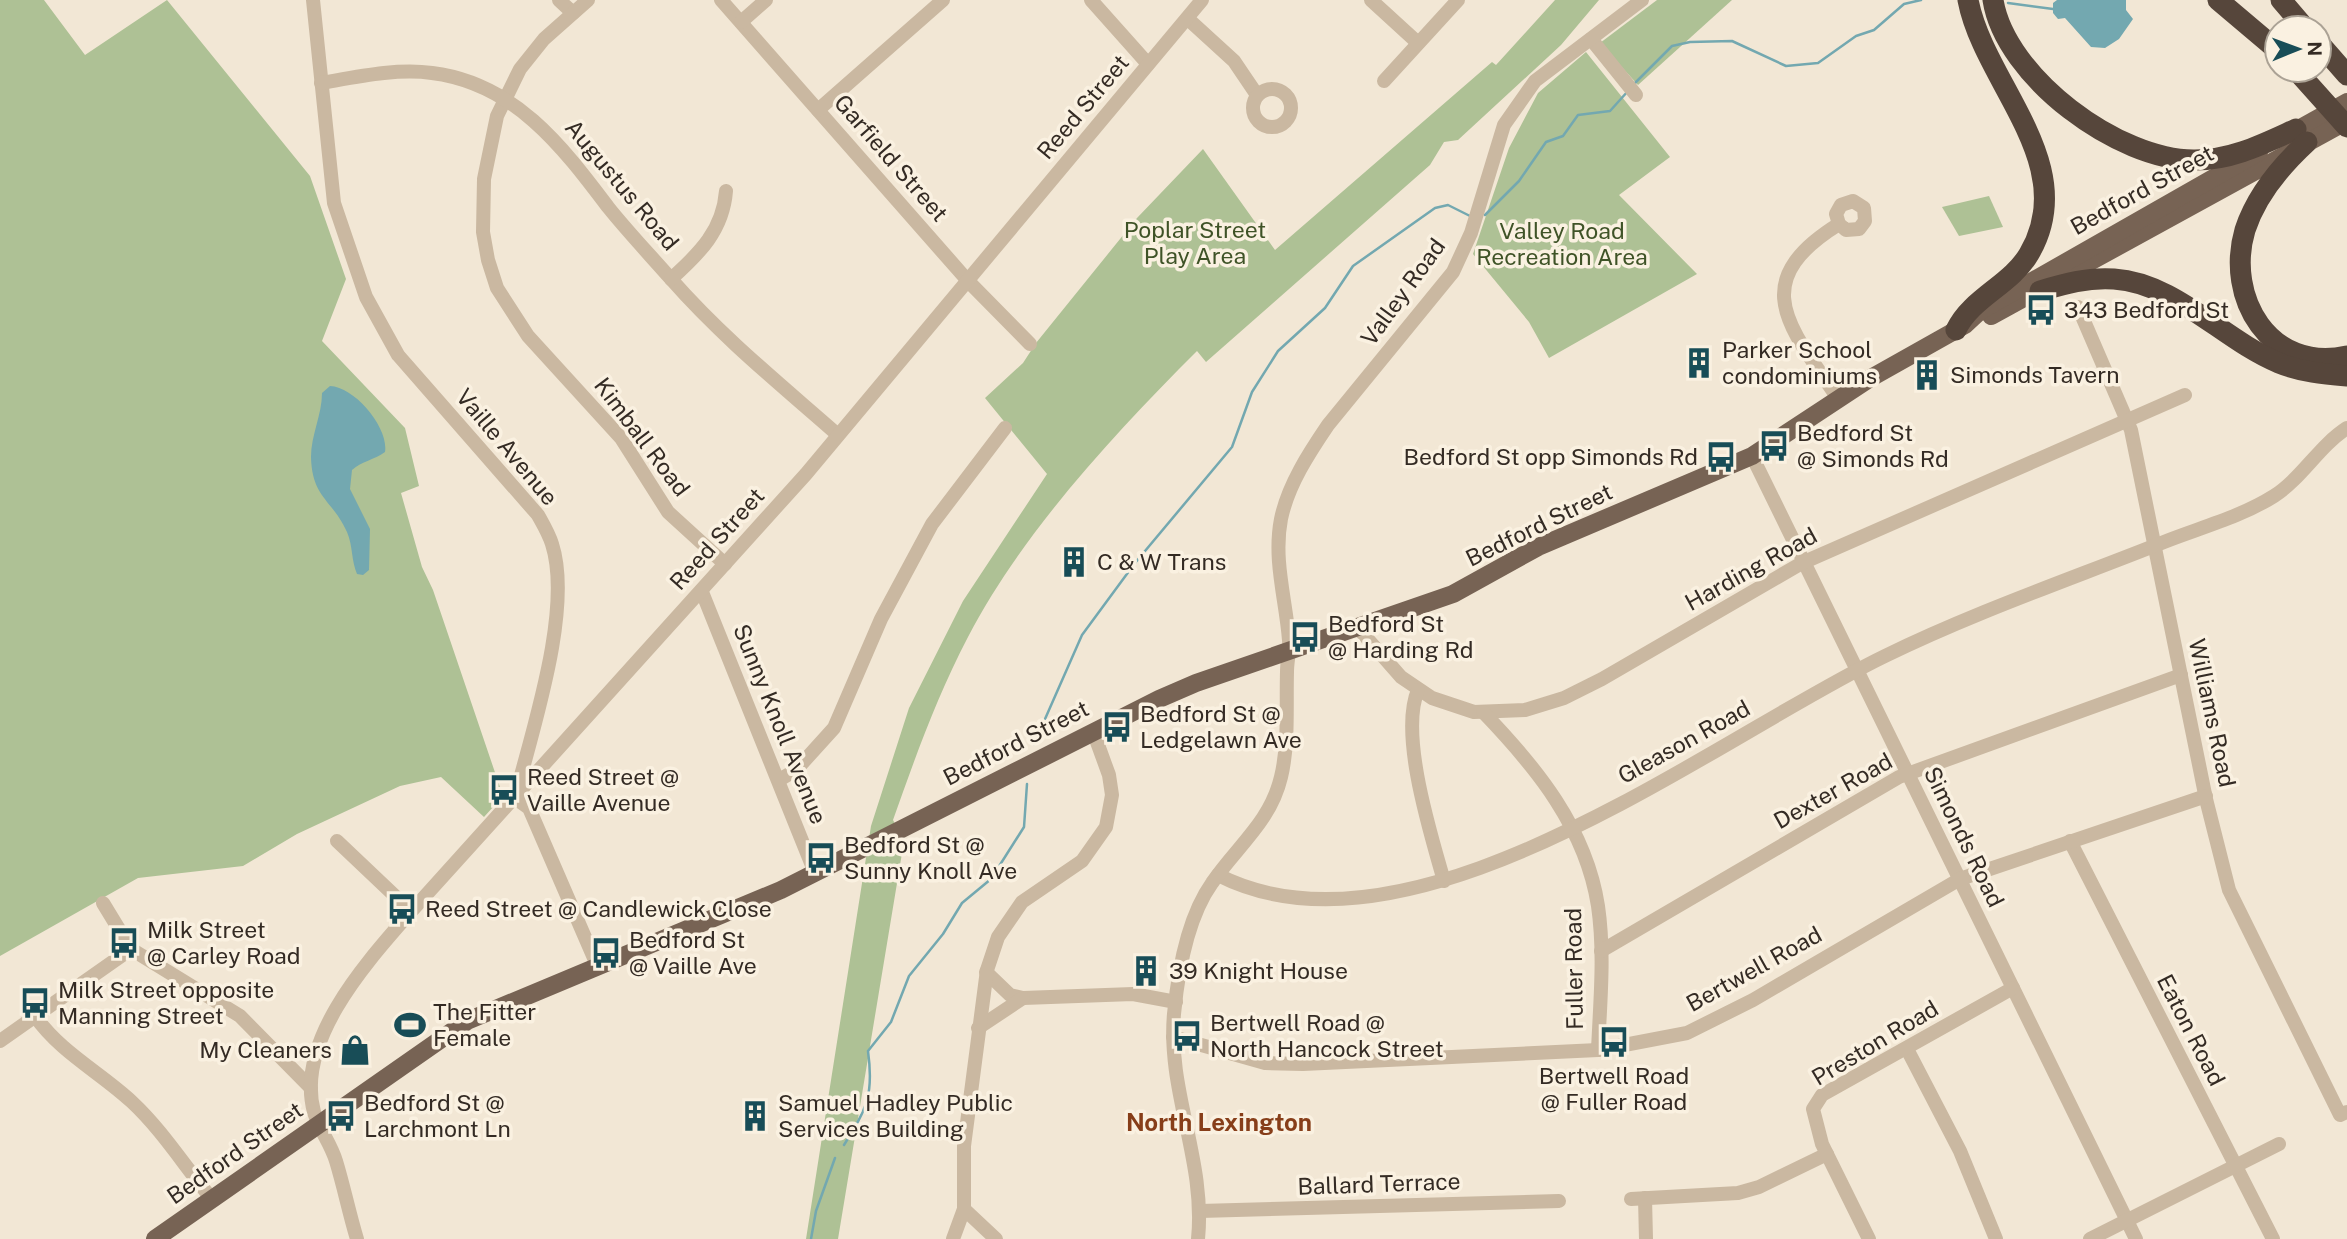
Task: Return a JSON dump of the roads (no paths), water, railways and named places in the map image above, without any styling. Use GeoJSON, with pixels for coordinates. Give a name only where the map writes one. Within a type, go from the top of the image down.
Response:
{"type":"FeatureCollection","features":[{"type":"Feature","properties":{"kind":"highway"},"geometry":{"type":"LineString","coordinates":[[1961,328],[1963,316],[2003,285],[2020,267],[2037,235],[2044,206],[2038,155],[1980,41],[1968,0]]}},
{"type":"Feature","properties":{"kind":"highway"},"geometry":{"type":"LineString","coordinates":[[1993,0],[1999,26],[2008,42],[2039,80],[2085,120],[2146,153],[2193,160],[2218,159],[2301,136]]}},
{"type":"Feature","properties":{"kind":"highway"},"geometry":{"type":"LineString","coordinates":[[2218,0],[2263,37]]}},
{"type":"Feature","properties":{"kind":"highway"},"geometry":{"type":"LineString","coordinates":[[2233,0],[2263,33]]}},
{"type":"Feature","properties":{"kind":"highway"},"geometry":{"type":"LineString","coordinates":[[2333,59],[2347,75]]}},
{"type":"Feature","properties":{"kind":"highway"},"geometry":{"type":"LineString","coordinates":[[2309,84],[2347,127]]}},
{"type":"Feature","properties":{"kind":"highway"},"geometry":{"type":"LineString","coordinates":[[2301,136],[2252,212],[2240,257],[2242,291],[2252,314],[2266,334],[2283,347],[2309,358],[2330,360],[2347,356]]}},
{"type":"Feature","properties":{"kind":"highway"},"geometry":{"type":"LineString","coordinates":[[2040,291],[2082,280],[2132,282],[2169,297],[2279,363],[2312,373],[2347,376]]}},
{"type":"Feature","properties":{"kind":"main road","name":"Bedford Street"},"geometry":{"type":"LineString","coordinates":[[1961,328],[1990,317],[2040,291],[2301,136],[2347,102]]}},
{"type":"Feature","properties":{"kind":"main road","name":"Bedford Street"},"geometry":{"type":"LineString","coordinates":[[155,1239],[467,1021],[781,890],[1093,731],[1192,685],[1453,594],[1538,547],[1752,456],[1839,400],[1961,328],[1980,312],[2017,289],[2301,136],[2347,121]]}},
{"type":"Feature","properties":{"kind":"street","name":"Vaille Avenue"},"geometry":{"type":"LineString","coordinates":[[313,0],[334,202],[353,264],[380,327],[412,372],[538,515],[552,541],[557,589],[553,636],[515,798]]}},
{"type":"Feature","properties":{"kind":"street"},"geometry":{"type":"LineString","coordinates":[[559,0],[573,13]]}},
{"type":"Feature","properties":{"kind":"street","name":"Kimball Road"},"geometry":{"type":"LineString","coordinates":[[588,0],[544,38],[520,69],[505,99],[491,131],[484,179],[483,232],[497,288],[526,333],[621,438],[668,512],[725,564]]}},
{"type":"Feature","properties":{"kind":"street","name":"Garfield Street"},"geometry":{"type":"LineString","coordinates":[[721,0],[968,281],[1030,344]]}},
{"type":"Feature","properties":{"kind":"street"},"geometry":{"type":"LineString","coordinates":[[741,22],[766,0]]}},
{"type":"Feature","properties":{"kind":"street"},"geometry":{"type":"LineString","coordinates":[[818,110],[943,0]]}},
{"type":"Feature","properties":{"kind":"street"},"geometry":{"type":"LineString","coordinates":[[1091,0],[1149,64]]}},
{"type":"Feature","properties":{"kind":"street","name":"Reed Street"},"geometry":{"type":"LineString","coordinates":[[357,1239],[335,1158],[319,1124],[312,1088],[314,1067],[324,1032],[371,957],[702,592],[838,435],[1202,0]]}},
{"type":"Feature","properties":{"kind":"street"},"geometry":{"type":"LineString","coordinates":[[1371,0],[1418,43]]}},
{"type":"Feature","properties":{"kind":"street"},"geometry":{"type":"LineString","coordinates":[[1384,81],[1458,0]]}},
{"type":"Feature","properties":{"kind":"street","name":"Valley Road"},"geometry":{"type":"LineString","coordinates":[[1198,1239],[1200,1211],[1197,1170],[1173,1060],[1176,1002],[1198,906],[1218,875],[1255,831],[1281,779],[1289,651],[1279,570],[1281,520],[1294,484],[1328,425],[1453,271],[1475,220],[1504,125],[1516,106],[1535,80],[1643,0]]}},
{"type":"Feature","properties":{"kind":"street"},"geometry":{"type":"LineString","coordinates":[[1188,19],[1234,61],[1256,95]]}},
{"type":"Feature","properties":{"kind":"street"},"geometry":{"type":"LineString","coordinates":[[1591,39],[1631,89]]}},
{"type":"Feature","properties":{"kind":"street","name":"Augustus Road"},"geometry":{"type":"LineString","coordinates":[[321,83],[384,74],[430,72],[450,76],[505,99],[531,117],[566,150],[609,208],[717,330],[838,435]]}},
{"type":"Feature","properties":{"kind":"street"},"geometry":{"type":"LineString","coordinates":[[671,279],[698,255],[716,231],[725,212],[726,191]]}},
{"type":"Feature","properties":{"kind":"street"},"geometry":{"type":"LineString","coordinates":[[1839,224],[1806,245],[1787,272],[1783,296],[1794,332],[1839,400]]}},
{"type":"Feature","properties":{"kind":"street","name":"Williams Road"},"geometry":{"type":"LineString","coordinates":[[2078,307],[2128,420],[2206,796],[2229,890],[2343,1113]]}},
{"type":"Feature","properties":{"kind":"street","name":"Harding Road"},"geometry":{"type":"LineString","coordinates":[[1358,628],[1392,668],[1418,690],[1447,704],[1483,712],[1525,710],[1564,698],[1802,563],[2185,395]]}},
{"type":"Feature","properties":{"kind":"street"},"geometry":{"type":"LineString","coordinates":[[779,780],[796,770],[834,728],[881,619],[932,524],[1005,428]]}},
{"type":"Feature","properties":{"kind":"street","name":"Gleason Road"},"geometry":{"type":"LineString","coordinates":[[1218,875],[1266,892],[1319,897],[1368,896],[1444,881],[1473,872],[1633,797],[1858,670],[1964,621],[2272,497],[2347,428]]}},
{"type":"Feature","properties":{"kind":"street","name":"Simonds Road"},"geometry":{"type":"LineString","coordinates":[[1752,456],[1802,563],[1858,670],[2136,1239]]}},
{"type":"Feature","properties":{"kind":"street","name":"Sunny Knoll Avenue"},"geometry":{"type":"LineString","coordinates":[[702,592],[815,873]]}},
{"type":"Feature","properties":{"kind":"street","name":"Dexter Road"},"geometry":{"type":"LineString","coordinates":[[1601,951],[1909,774],[2181,675]]}},
{"type":"Feature","properties":{"kind":"street"},"geometry":{"type":"LineString","coordinates":[[1418,690],[1411,715],[1419,776],[1444,881]]}},
{"type":"Feature","properties":{"kind":"street","name":"Fuller Road"},"geometry":{"type":"LineString","coordinates":[[1483,712],[1534,766],[1555,795],[1583,854],[1598,905],[1601,951],[1598,1050]]}},
{"type":"Feature","properties":{"kind":"street"},"geometry":{"type":"LineString","coordinates":[[953,1239],[964,1209],[963,1158],[986,972],[998,937],[1022,902],[1082,861],[1106,827],[1112,795],[1109,775],[1093,731]]}},
{"type":"Feature","properties":{"kind":"street"},"geometry":{"type":"LineString","coordinates":[[528,749],[550,760]]}},
{"type":"Feature","properties":{"kind":"street","name":"Bertwell Road"},"geometry":{"type":"LineString","coordinates":[[1173,1037],[1265,1063],[1295,1064],[1598,1050],[1687,1033],[1719,1019],[1960,879],[2206,796]]}},
{"type":"Feature","properties":{"kind":"street"},"geometry":{"type":"LineString","coordinates":[[515,798],[529,808],[597,965]]}},
{"type":"Feature","properties":{"kind":"street"},"geometry":{"type":"LineString","coordinates":[[337,841],[395,896],[408,915]]}},
{"type":"Feature","properties":{"kind":"street","name":"Eaton Road"},"geometry":{"type":"LineString","coordinates":[[2070,841],[2273,1239]]}},
{"type":"Feature","properties":{"kind":"street"},"geometry":{"type":"LineString","coordinates":[[103,903],[131,949],[240,1016],[312,1088]]}},
{"type":"Feature","properties":{"kind":"street"},"geometry":{"type":"LineString","coordinates":[[0,1041],[131,949]]}},
{"type":"Feature","properties":{"kind":"street"},"geometry":{"type":"LineString","coordinates":[[986,972],[1010,995],[1023,998],[1133,994],[1176,1002]]}},
{"type":"Feature","properties":{"kind":"street","name":"Preston Road"},"geometry":{"type":"LineString","coordinates":[[1869,1239],[1827,1154],[1814,1121],[1813,1108],[1822,1096],[2013,988]]}},
{"type":"Feature","properties":{"kind":"street"},"geometry":{"type":"LineString","coordinates":[[978,1027],[1023,998]]}},
{"type":"Feature","properties":{"kind":"street"},"geometry":{"type":"LineString","coordinates":[[35,1016],[45,1030],[134,1104],[212,1199]]}},
{"type":"Feature","properties":{"kind":"street"},"geometry":{"type":"LineString","coordinates":[[1907,1049],[1960,1151],[1996,1239]]}},
{"type":"Feature","properties":{"kind":"street"},"geometry":{"type":"LineString","coordinates":[[2090,1239],[2279,1144]]}},
{"type":"Feature","properties":{"kind":"street"},"geometry":{"type":"LineString","coordinates":[[1646,1239],[1638,1199],[1738,1193],[1827,1154]]}},
{"type":"Feature","properties":{"kind":"street","name":"Ballard Terrace"},"geometry":{"type":"LineString","coordinates":[[1200,1211],[1559,1201]]}},
{"type":"Feature","properties":{"kind":"street"},"geometry":{"type":"LineString","coordinates":[[964,1209],[996,1239]]}},
{"type":"Feature","properties":{"kind":"water"},"geometry":{"type":"Polygon","coordinates":[[[2057,0],[2126,0],[2126,10],[2133,19],[2119,39],[2105,48],[2091,47],[2065,18],[2058,19],[2053,13],[2053,3],[2057,0]]]}},
{"type":"Feature","properties":{"kind":"water"},"geometry":{"type":"Polygon","coordinates":[[[330,386],[350,393],[368,410],[385,442],[385,452],[352,470],[350,489],[370,529],[369,570],[363,575],[357,574],[347,532],[319,490],[312,471],[311,449],[322,393],[330,386]]]}},
{"type":"Feature","properties":{"kind":"waterway"},"geometry":{"type":"LineString","coordinates":[[1635,83],[1672,46],[1690,42],[1732,41],[1786,66],[1818,63],[1856,36],[1874,30],[1904,4],[1921,0]]}},
{"type":"Feature","properties":{"kind":"waterway"},"geometry":{"type":"LineString","coordinates":[[2008,3],[2053,9]]}},
{"type":"Feature","properties":{"kind":"waterway"},"geometry":{"type":"LineString","coordinates":[[1485,215],[1519,181],[1546,142],[1563,136],[1578,115],[1610,111],[1628,91]]}},
{"type":"Feature","properties":{"kind":"waterway"},"geometry":{"type":"LineString","coordinates":[[1034,744],[1082,635],[1135,563],[1232,447],[1252,392],[1278,351],[1325,308],[1353,266],[1435,208],[1448,205],[1470,216]]}},
{"type":"Feature","properties":{"kind":"waterway"},"geometry":{"type":"LineString","coordinates":[[844,1145],[867,1101],[870,1079],[868,1051],[891,1022],[909,976],[943,934],[962,903],[991,879],[1024,827],[1027,784]]}},
{"type":"Feature","properties":{"kind":"waterway"},"geometry":{"type":"LineString","coordinates":[[811,1239],[816,1211],[835,1158]]}},
{"type":"Feature","properties":{"kind":"place","name":"343 Bedford St"},"geometry":{"type":"Point","coordinates":[2041,310]}},
{"type":"Feature","properties":{"kind":"place","name":"Parker School condominiums"},"geometry":{"type":"Point","coordinates":[1699,363]}},
{"type":"Feature","properties":{"kind":"place","name":"Simonds Tavern"},"geometry":{"type":"Point","coordinates":[1927,375]}},
{"type":"Feature","properties":{"kind":"place","name":"Bedford St @ Simonds Rd"},"geometry":{"type":"Point","coordinates":[1774,446]}},
{"type":"Feature","properties":{"kind":"place","name":"Bedford St opp Simonds Rd"},"geometry":{"type":"Point","coordinates":[1721,457]}},
{"type":"Feature","properties":{"kind":"place","name":"C & W Trans"},"geometry":{"type":"Point","coordinates":[1074,562]}},
{"type":"Feature","properties":{"kind":"place","name":"Bedford St @ Harding Rd"},"geometry":{"type":"Point","coordinates":[1305,637]}},
{"type":"Feature","properties":{"kind":"place","name":"Bedford St @ Ledgelawn Ave"},"geometry":{"type":"Point","coordinates":[1117,727]}},
{"type":"Feature","properties":{"kind":"place","name":"Reed Street @ Vaille Avenue"},"geometry":{"type":"Point","coordinates":[504,790]}},
{"type":"Feature","properties":{"kind":"place","name":"Bedford St @ Sunny Knoll Ave"},"geometry":{"type":"Point","coordinates":[821,858]}},
{"type":"Feature","properties":{"kind":"place","name":"Reed Street @ Candlewick Close"},"geometry":{"type":"Point","coordinates":[402,909]}},
{"type":"Feature","properties":{"kind":"place","name":"Milk Street @ Carley Road"},"geometry":{"type":"Point","coordinates":[124,943]}},
{"type":"Feature","properties":{"kind":"place","name":"Bedford St @ Vaille Ave"},"geometry":{"type":"Point","coordinates":[606,953]}},
{"type":"Feature","properties":{"kind":"place","name":"39 Knight House"},"geometry":{"type":"Point","coordinates":[1146,971]}},
{"type":"Feature","properties":{"kind":"place","name":"Milk Street opposite Manning Street"},"geometry":{"type":"Point","coordinates":[35,1003]}},
{"type":"Feature","properties":{"kind":"place","name":"The Fitter Female"},"geometry":{"type":"Point","coordinates":[410,1025]}},
{"type":"Feature","properties":{"kind":"place","name":"Bertwell Road @ North Hancock Street"},"geometry":{"type":"Point","coordinates":[1187,1036]}},
{"type":"Feature","properties":{"kind":"place","name":"Bertwell Road @ Fuller Road"},"geometry":{"type":"Point","coordinates":[1614,1042]}},
{"type":"Feature","properties":{"kind":"place","name":"My Cleaners"},"geometry":{"type":"Point","coordinates":[355,1050]}},
{"type":"Feature","properties":{"kind":"place","name":"Bedford St @ Larchmont Ln"},"geometry":{"type":"Point","coordinates":[341,1116]}},
{"type":"Feature","properties":{"kind":"place","name":"Samuel Hadley Public Services Building"},"geometry":{"type":"Point","coordinates":[755,1116]}},
{"type":"Feature","properties":{"kind":"district","name":"North Lexington"},"geometry":{"type":"Point","coordinates":[1219,1123]}},
{"type":"Feature","properties":{"kind":"park label","name":"Poplar Street Play Area"},"geometry":{"type":"Point","coordinates":[1195,243]}},
{"type":"Feature","properties":{"kind":"park label","name":"Valley Road Recreation Area"},"geometry":{"type":"Point","coordinates":[1562,244]}}]}
